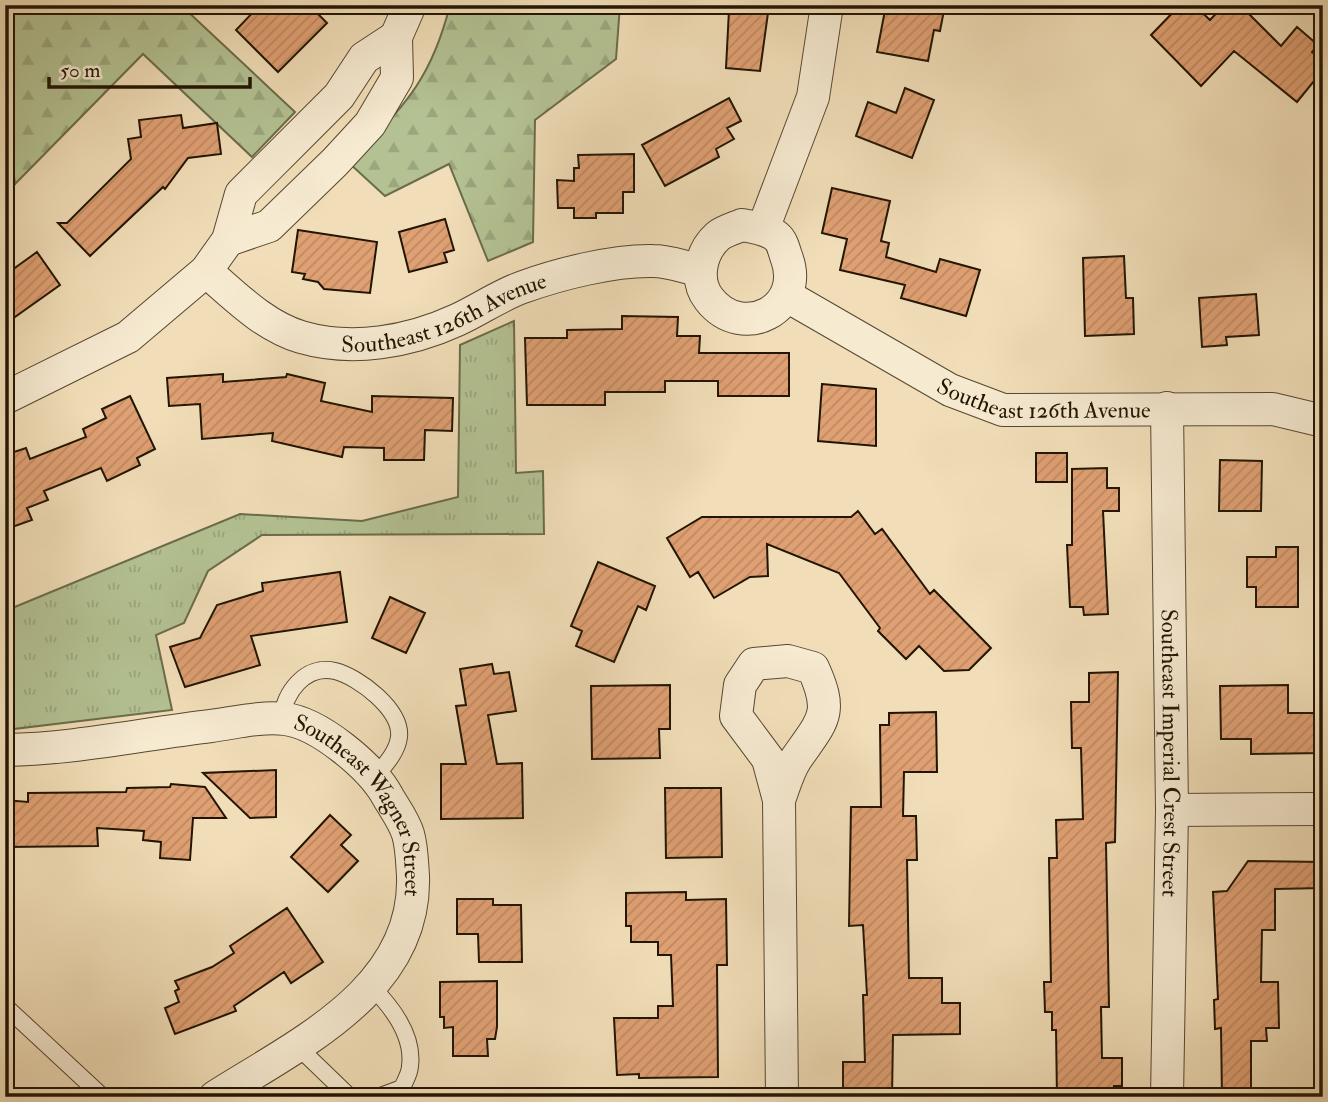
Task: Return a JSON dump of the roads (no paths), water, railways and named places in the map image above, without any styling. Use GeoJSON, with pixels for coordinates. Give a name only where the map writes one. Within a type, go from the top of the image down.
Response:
{"type":"FeatureCollection","features":[{"type":"Feature","properties":{"kind":"street"},"geometry":{"type":"LineString","coordinates":[[228,240],[269,226],[370,124],[397,78],[396,37],[410,5]]}},
{"type":"Feature","properties":{"kind":"street"},"geometry":{"type":"LineString","coordinates":[[763,229],[813,97],[827,5]]}},
{"type":"Feature","properties":{"kind":"street"},"geometry":{"type":"LineString","coordinates":[[5,398],[128,337],[206,271],[228,240],[241,194],[339,96],[364,58],[396,37]]}},
{"type":"Feature","properties":{"kind":"street"},"geometry":{"type":"LineString","coordinates":[[742,225],[763,229],[779,238],[790,268],[787,296],[777,309],[751,320],[727,315],[708,297],[699,270],[704,255],[719,235],[742,225]]}},
{"type":"Feature","properties":{"kind":"street","name":"Southeast 126th Avenue"},"geometry":{"type":"LineString","coordinates":[[206,271],[262,318],[300,337],[342,345],[375,343],[423,333],[456,321],[523,287],[619,262],[655,260],[699,270]]}},
{"type":"Feature","properties":{"kind":"street","name":"Southeast 126th Avenue"},"geometry":{"type":"LineString","coordinates":[[787,296],[950,390],[1003,410],[1273,409],[1323,421]]}},
{"type":"Feature","properties":{"kind":"street","name":"Southeast Imperial Crest Street"},"geometry":{"type":"LineString","coordinates":[[1167,408],[1172,810],[1167,1097]]}},
{"type":"Feature","properties":{"kind":"street","name":"Southeast Wagner Street"},"geometry":{"type":"LineString","coordinates":[[5,750],[282,719],[329,738],[352,754],[384,789],[407,832],[412,853],[414,897],[408,925],[386,971],[325,1027],[215,1097]]}},
{"type":"Feature","properties":{"kind":"street"},"geometry":{"type":"LineString","coordinates":[[779,800],[782,1097]]}},
{"type":"Feature","properties":{"kind":"street"},"geometry":{"type":"LineString","coordinates":[[1172,810],[1323,809]]}},
{"type":"Feature","properties":{"kind":"lane"},"geometry":{"type":"LineString","coordinates":[[282,719],[283,703],[296,683],[315,671],[335,671],[357,682],[385,703],[398,721],[397,745],[374,778]]}},
{"type":"Feature","properties":{"kind":"lane"},"geometry":{"type":"LineString","coordinates":[[371,986],[391,1007],[407,1040],[411,1066],[402,1088],[378,1097]]}},
{"type":"Feature","properties":{"kind":"lane"},"geometry":{"type":"LineString","coordinates":[[5,1006],[103,1097]]}},
{"type":"Feature","properties":{"kind":"lane"},"geometry":{"type":"LineString","coordinates":[[296,1045],[350,1097]]}}]}
